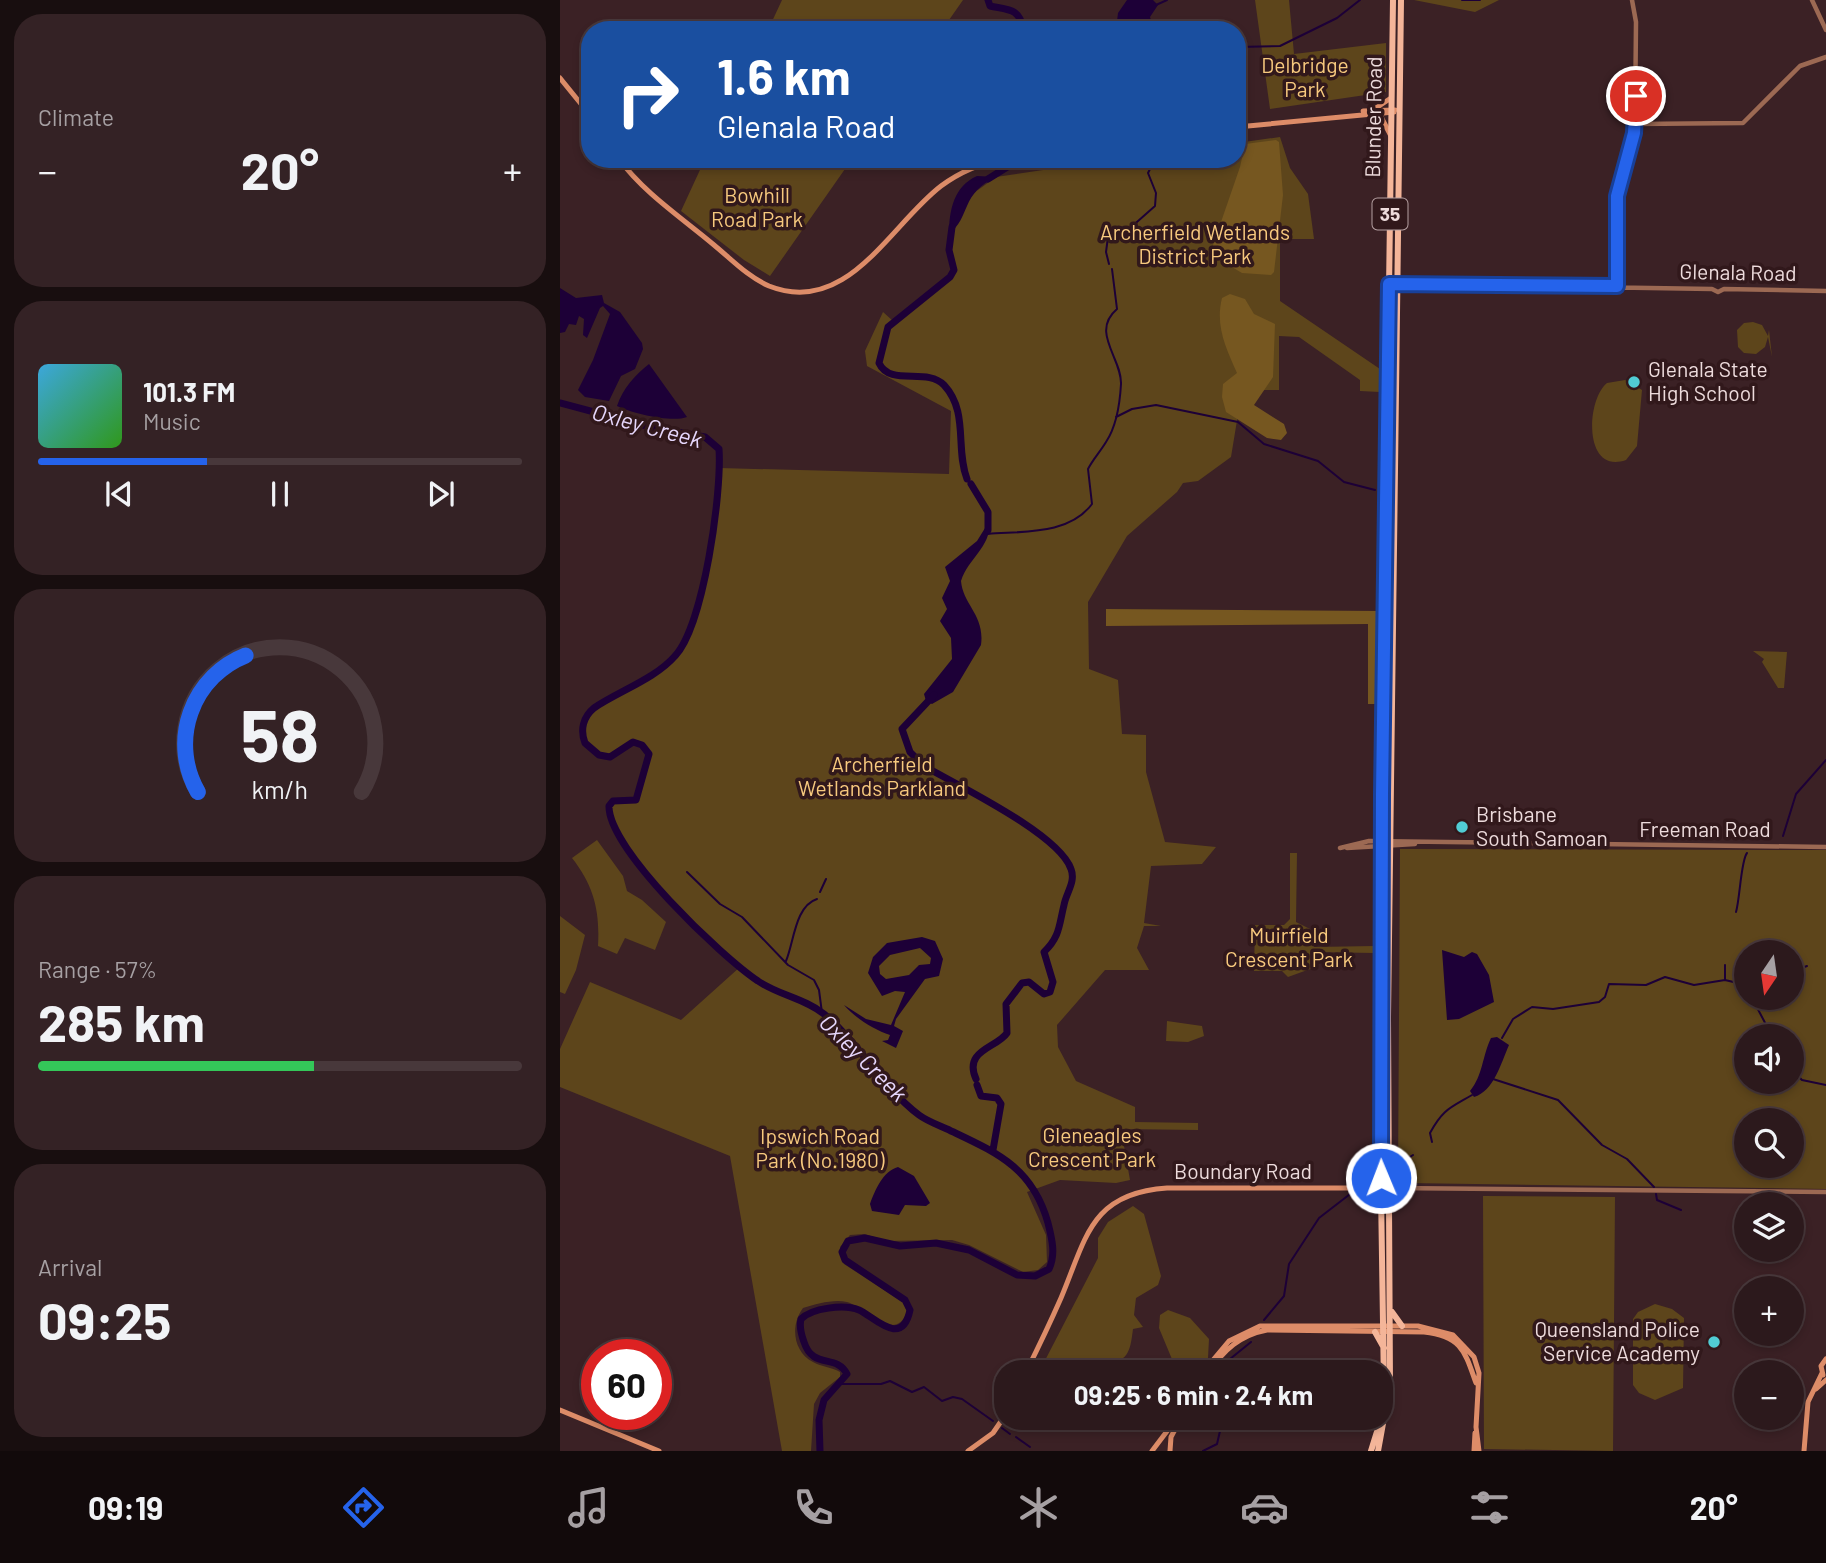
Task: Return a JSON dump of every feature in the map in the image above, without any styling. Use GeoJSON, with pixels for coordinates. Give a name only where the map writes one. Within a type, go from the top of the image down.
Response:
{"type":"FeatureCollection","features":[{"type":"Feature","properties":{"kind":"main road","name":"Blunder Road"},"geometry":{"type":"LineString","coordinates":[[1378,1451],[1389,1404],[1381,1188],[1387,844],[1393,0]]}},
{"type":"Feature","properties":{"kind":"main road","name":"Blunder Road"},"geometry":{"type":"LineString","coordinates":[[1392,284],[1401,0]]}},
{"type":"Feature","properties":{"kind":"main road"},"geometry":{"type":"LineString","coordinates":[[560,78],[569,85],[581,102]]}},
{"type":"Feature","properties":{"kind":"main road"},"geometry":{"type":"LineString","coordinates":[[1376,111],[1391,97]]}},
{"type":"Feature","properties":{"kind":"main road"},"geometry":{"type":"LineString","coordinates":[[1376,111],[1391,136]]}},
{"type":"Feature","properties":{"kind":"main road"},"geometry":{"type":"LineString","coordinates":[[1246,126],[1376,111],[1399,111]]}},
{"type":"Feature","properties":{"kind":"main road"},"geometry":{"type":"LineString","coordinates":[[628,168],[657,198],[745,271],[768,285],[803,292],[828,287],[851,275],[931,195],[949,181],[975,168]]}},
{"type":"Feature","properties":{"kind":"main road","name":"Blunder Road"},"geometry":{"type":"LineString","coordinates":[[1371,1451],[1382,1412],[1384,1350],[1391,1310],[1387,844]]}},
{"type":"Feature","properties":{"kind":"main road","name":"Boundary Road"},"geometry":{"type":"LineString","coordinates":[[1032,1360],[1061,1298],[1087,1230],[1119,1199],[1139,1191],[1167,1188],[1391,1188]]}},
{"type":"Feature","properties":{"kind":"main road"},"geometry":{"type":"LineString","coordinates":[[1391,1200],[1408,1188]]}},
{"type":"Feature","properties":{"kind":"main road"},"geometry":{"type":"LineString","coordinates":[[1391,1310],[1402,1326]]}},
{"type":"Feature","properties":{"kind":"main road"},"geometry":{"type":"LineString","coordinates":[[1213,1360],[1229,1341],[1259,1326],[1431,1332],[1451,1339],[1467,1355],[1476,1383]]}},
{"type":"Feature","properties":{"kind":"main road"},"geometry":{"type":"LineString","coordinates":[[1219,1360],[1232,1345],[1267,1329],[1375,1332],[1402,1326],[1432,1327],[1457,1338],[1474,1357],[1479,1373],[1476,1383],[1476,1451]]}},
{"type":"Feature","properties":{"kind":"main road"},"geometry":{"type":"LineString","coordinates":[[1375,1332],[1384,1350]]}},
{"type":"Feature","properties":{"kind":"main road"},"geometry":{"type":"LineString","coordinates":[[1805,1451],[1808,1402],[1825,1377],[1821,1366],[1826,1359]]}},
{"type":"Feature","properties":{"kind":"main road"},"geometry":{"type":"LineString","coordinates":[[560,1410],[659,1451]]}},
{"type":"Feature","properties":{"kind":"main road"},"geometry":{"type":"LineString","coordinates":[[972,1449],[995,1430]]}},
{"type":"Feature","properties":{"kind":"main road"},"geometry":{"type":"LineString","coordinates":[[1152,1451],[1170,1430]]}},
{"type":"Feature","properties":{"kind":"main road"},"geometry":{"type":"LineString","coordinates":[[1170,1451],[1170,1439],[1174,1430]]}},
{"type":"Feature","properties":{"kind":"street"},"geometry":{"type":"LineString","coordinates":[[1617,287],[1617,196],[1635,124],[1636,22],[1632,0]]}},
{"type":"Feature","properties":{"kind":"street"},"geometry":{"type":"LineString","coordinates":[[1812,0],[1826,30]]}},
{"type":"Feature","properties":{"kind":"street"},"geometry":{"type":"LineString","coordinates":[[1635,124],[1743,123],[1800,66],[1826,57]]}},
{"type":"Feature","properties":{"kind":"street","name":"Glenala Road"},"geometry":{"type":"LineString","coordinates":[[1392,284],[1650,287],[1712,289],[1718,292],[1724,289],[1826,290]]}},
{"type":"Feature","properties":{"kind":"street"},"geometry":{"type":"LineString","coordinates":[[1364,841],[1387,844],[1340,848],[1364,841]]}},
{"type":"Feature","properties":{"kind":"street","name":"Freeman Road"},"geometry":{"type":"LineString","coordinates":[[1387,844],[1826,847]]}},
{"type":"Feature","properties":{"kind":"street","name":"Boundary Road"},"geometry":{"type":"LineString","coordinates":[[1391,1188],[1824,1193]]}},
{"type":"Feature","properties":{"kind":"green space"},"geometry":{"type":"Polygon","coordinates":[[[782,0],[963,0],[948,21],[772,21],[782,0]]]}},
{"type":"Feature","properties":{"kind":"green space","name":"Delbridge Park"},"geometry":{"type":"Polygon","coordinates":[[[1255,0],[1289,0],[1294,54],[1386,43],[1386,92],[1270,109],[1255,0]]]}},
{"type":"Feature","properties":{"kind":"green space"},"geometry":{"type":"Polygon","coordinates":[[[1414,0],[1499,0],[1475,12],[1414,0]]]}},
{"type":"Feature","properties":{"kind":"green space","name":"Archerfield Wetlands Parkland"},"geometry":{"type":"Polygon","coordinates":[[[1280,137],[1290,168],[1308,194],[1314,239],[1280,239],[1280,301],[1380,369],[1380,392],[1360,391],[1360,380],[1299,337],[1279,336],[1279,390],[1242,390],[1231,457],[1198,481],[1183,483],[1177,492],[1127,536],[1088,602],[1089,669],[1118,680],[1122,734],[1146,735],[1146,772],[1165,842],[1216,847],[1202,864],[1151,866],[1144,923],[1161,926],[1144,926],[1137,948],[1149,970],[1105,970],[1057,1025],[1058,1047],[1076,1081],[1135,1107],[1135,1122],[1198,1123],[1198,1130],[1121,1129],[1130,1180],[1116,1183],[1060,1180],[1027,1192],[1046,1235],[1047,1262],[1038,1270],[1023,1272],[969,1245],[952,1240],[888,1241],[864,1234],[850,1235],[840,1247],[844,1264],[904,1303],[907,1312],[902,1321],[895,1325],[879,1321],[854,1305],[842,1301],[803,1308],[795,1330],[801,1352],[813,1362],[840,1372],[840,1377],[820,1393],[814,1404],[811,1451],[782,1451],[730,1156],[560,1087],[560,1049],[590,982],[681,1020],[740,967],[660,890],[621,841],[611,820],[610,803],[636,800],[642,771],[648,759],[646,749],[633,742],[610,757],[591,749],[582,736],[585,716],[604,701],[667,664],[679,649],[690,628],[706,572],[719,468],[949,474],[951,411],[867,366],[865,351],[883,312],[893,321],[950,277],[955,265],[949,250],[950,233],[971,195],[996,177],[1057,168],[1246,168],[1246,142],[1280,137]]]}},
{"type":"Feature","properties":{"kind":"green space","name":"Bowhill Road Park"},"geometry":{"type":"Polygon","coordinates":[[[701,168],[846,168],[770,276],[744,260],[681,211],[701,168]]]}},
{"type":"Feature","properties":{"kind":"green space"},"geometry":{"type":"Polygon","coordinates":[[[1744,323],[1762,325],[1768,336],[1769,330],[1772,357],[1768,337],[1765,347],[1756,354],[1744,353],[1738,347],[1737,330],[1744,323]]]}},
{"type":"Feature","properties":{"kind":"green space"},"geometry":{"type":"Polygon","coordinates":[[[1625,380],[1642,390],[1637,446],[1626,460],[1612,462],[1602,457],[1596,447],[1592,419],[1600,392],[1607,383],[1625,380]]]}},
{"type":"Feature","properties":{"kind":"green space"},"geometry":{"type":"Polygon","coordinates":[[[1753,651],[1787,652],[1784,688],[1778,688],[1762,662],[1764,659],[1753,651]]]}},
{"type":"Feature","properties":{"kind":"green space"},"geometry":{"type":"Polygon","coordinates":[[[597,840],[623,876],[627,891],[642,900],[666,922],[655,950],[625,938],[617,954],[598,946],[598,921],[594,899],[586,879],[572,858],[597,840]]]}},
{"type":"Feature","properties":{"kind":"green space"},"geometry":{"type":"Polygon","coordinates":[[[1400,849],[1826,850],[1826,1189],[1406,1183],[1398,1178],[1400,849]]]}},
{"type":"Feature","properties":{"kind":"green space","name":"Muirfield Crescent Park"},"geometry":{"type":"Polygon","coordinates":[[[1290,853],[1297,853],[1296,922],[1314,931],[1314,947],[1375,946],[1375,953],[1313,952],[1313,968],[1288,977],[1282,971],[1254,971],[1255,925],[1284,925],[1290,919],[1290,853]]]}},
{"type":"Feature","properties":{"kind":"green space"},"geometry":{"type":"Polygon","coordinates":[[[560,916],[585,935],[576,970],[565,994],[560,992],[560,916]]]}},
{"type":"Feature","properties":{"kind":"green space"},"geometry":{"type":"Polygon","coordinates":[[[1167,1021],[1202,1026],[1204,1036],[1188,1042],[1166,1041],[1167,1021]]]}},
{"type":"Feature","properties":{"kind":"green space"},"geometry":{"type":"Polygon","coordinates":[[[1483,1196],[1615,1197],[1613,1451],[1484,1449],[1483,1196]]]}},
{"type":"Feature","properties":{"kind":"green space"},"geometry":{"type":"Polygon","coordinates":[[[1133,1206],[1144,1214],[1161,1276],[1158,1285],[1136,1298],[1134,1315],[1143,1327],[1133,1329],[1129,1350],[1120,1360],[1045,1360],[1098,1258],[1098,1238],[1108,1222],[1133,1206]]]}},
{"type":"Feature","properties":{"kind":"green space"},"geometry":{"type":"Polygon","coordinates":[[[1655,1304],[1672,1309],[1684,1318],[1683,1388],[1655,1400],[1639,1393],[1633,1385],[1633,1319],[1638,1312],[1655,1304]]]}},
{"type":"Feature","properties":{"kind":"green space"},"geometry":{"type":"Polygon","coordinates":[[[1168,1310],[1190,1318],[1209,1339],[1207,1360],[1172,1360],[1159,1328],[1160,1315],[1168,1310]]]}},
{"type":"Feature","properties":{"kind":"shaded area"},"geometry":{"type":"Polygon","coordinates":[[[1127,0],[1153,0],[1158,5],[1150,17],[1151,21],[1117,21],[1118,13],[1127,0]]]}},
{"type":"Feature","properties":{"kind":"shaded area"},"geometry":{"type":"Polygon","coordinates":[[[1276,140],[1279,142],[1283,195],[1274,272],[1271,275],[1242,273],[1215,257],[1212,248],[1240,168],[1246,168],[1246,144],[1276,140]]]}},
{"type":"Feature","properties":{"kind":"shaded area"},"geometry":{"type":"Polygon","coordinates":[[[977,176],[997,177],[977,190],[961,220],[949,234],[954,200],[963,186],[977,176]]]}},
{"type":"Feature","properties":{"kind":"shaded area"},"geometry":{"type":"Polygon","coordinates":[[[560,288],[576,298],[602,295],[604,303],[620,312],[642,343],[643,349],[635,369],[621,376],[609,401],[585,397],[578,390],[593,360],[610,314],[603,306],[600,308],[587,338],[583,335],[584,319],[579,316],[576,325],[569,324],[565,332],[560,333],[560,288]]]}},
{"type":"Feature","properties":{"kind":"shaded area"},"geometry":{"type":"Polygon","coordinates":[[[1230,294],[1245,299],[1254,314],[1275,324],[1273,377],[1254,405],[1284,424],[1287,433],[1281,440],[1267,438],[1226,412],[1222,397],[1223,384],[1237,373],[1223,337],[1220,318],[1222,298],[1230,294]]]}},
{"type":"Feature","properties":{"kind":"shaded area"},"geometry":{"type":"Polygon","coordinates":[[[649,364],[687,417],[662,418],[617,406],[630,382],[649,364]]]}},
{"type":"Feature","properties":{"kind":"shaded area"},"geometry":{"type":"Polygon","coordinates":[[[990,520],[987,538],[961,581],[980,626],[981,645],[953,692],[932,704],[926,701],[924,694],[952,659],[951,638],[940,621],[947,609],[942,598],[950,581],[945,567],[977,541],[990,520]]]}},
{"type":"Feature","properties":{"kind":"shaded area"},"geometry":{"type":"Polygon","coordinates":[[[1106,609],[1380,611],[1376,704],[1368,704],[1368,624],[1106,626],[1106,609]]]}},
{"type":"Feature","properties":{"kind":"shaded area"},"geometry":{"type":"Polygon","coordinates":[[[922,937],[935,941],[943,959],[939,976],[925,979],[896,1019],[894,1026],[903,1031],[896,1048],[882,1041],[888,1040],[890,1035],[865,1023],[844,1005],[866,1019],[891,1025],[905,992],[895,991],[882,996],[868,973],[873,957],[887,943],[922,937]],[[920,948],[890,955],[879,966],[880,974],[886,979],[909,975],[919,965],[930,964],[931,958],[920,948]]]}},
{"type":"Feature","properties":{"kind":"shaded area"},"geometry":{"type":"Polygon","coordinates":[[[1442,950],[1464,957],[1472,952],[1477,954],[1489,975],[1494,1002],[1459,1019],[1447,1020],[1442,950]]]}},
{"type":"Feature","properties":{"kind":"shaded area"},"geometry":{"type":"Polygon","coordinates":[[[1497,1037],[1509,1045],[1492,1083],[1474,1097],[1470,1091],[1491,1038],[1497,1037]]]}},
{"type":"Feature","properties":{"kind":"shaded area"},"geometry":{"type":"Polygon","coordinates":[[[898,1167],[914,1176],[930,1203],[926,1206],[905,1205],[899,1215],[872,1211],[870,1204],[880,1182],[888,1172],[898,1167]]]}},
{"type":"Feature","properties":{"kind":"waterway"},"geometry":{"type":"LineString","coordinates":[[988,0],[990,6],[1013,11],[1021,21]]}},
{"type":"Feature","properties":{"kind":"waterway"},"geometry":{"type":"LineString","coordinates":[[1156,5],[1167,0]]}},
{"type":"Feature","properties":{"kind":"waterway"},"geometry":{"type":"LineString","coordinates":[[1246,47],[1280,46],[1337,18],[1360,0]]}},
{"type":"Feature","properties":{"kind":"waterway"},"geometry":{"type":"LineString","coordinates":[[1462,0],[1480,0]]}},
{"type":"Feature","properties":{"kind":"waterway"},"geometry":{"type":"LineString","coordinates":[[988,179],[1006,168]]}},
{"type":"Feature","properties":{"kind":"waterway"},"geometry":{"type":"LineString","coordinates":[[1109,264],[1106,252],[1108,237],[1129,229],[1155,206],[1156,193],[1148,173],[1150,168]]}},
{"type":"Feature","properties":{"kind":"waterway"},"geometry":{"type":"LineString","coordinates":[[952,227],[949,250],[954,270],[950,277],[888,327],[879,363],[891,374],[928,377],[944,385],[952,396],[959,418],[967,479]]}},
{"type":"Feature","properties":{"kind":"waterway"},"geometry":{"type":"LineString","coordinates":[[988,534],[1045,530],[1071,521],[1092,504],[1088,469],[1112,429],[1121,384],[1106,327],[1109,318],[1117,309],[1112,269]]}},
{"type":"Feature","properties":{"kind":"waterway","name":"Oxley Creek"},"geometry":{"type":"LineString","coordinates":[[560,403],[654,428],[705,437],[719,449],[717,495],[709,557],[695,617],[685,640],[667,664],[594,708],[587,715],[584,724],[585,743],[599,755],[610,757],[633,742],[642,745],[649,754],[636,800],[613,801],[609,806],[614,825],[627,848],[670,901],[719,950],[766,986],[824,1014],[893,1091],[919,1115],[981,1145],[1022,1174],[1041,1204],[1049,1229],[1053,1246],[1051,1263],[1049,1269],[1035,1276],[1017,1275],[969,1250],[936,1243],[900,1246],[865,1238],[848,1241],[842,1252],[845,1260],[905,1300],[910,1310],[901,1327],[894,1329],[859,1310],[845,1307],[820,1310],[801,1319],[801,1333],[808,1351],[819,1359],[837,1364],[847,1374],[824,1400],[819,1420],[820,1451]]}},
{"type":"Feature","properties":{"kind":"waterway"},"geometry":{"type":"LineString","coordinates":[[1116,417],[1132,409],[1156,405],[1238,422],[1264,444],[1318,461],[1344,482],[1375,490]]}},
{"type":"Feature","properties":{"kind":"waterway"},"geometry":{"type":"LineString","coordinates":[[971,484],[988,512],[988,530]]}},
{"type":"Feature","properties":{"kind":"waterway"},"geometry":{"type":"LineString","coordinates":[[934,695],[902,729],[910,752],[924,766],[982,798],[1048,841],[1063,855],[1072,874],[1072,883],[1058,930],[1044,952],[1053,982],[1050,992],[1044,994],[1029,982],[1022,983],[1006,1004],[1007,1033],[977,1056],[974,1062],[976,1079]]}},
{"type":"Feature","properties":{"kind":"waterway"},"geometry":{"type":"LineString","coordinates":[[1783,836],[1796,794],[1826,760]]}},
{"type":"Feature","properties":{"kind":"waterway"},"geometry":{"type":"LineString","coordinates":[[1736,912],[1747,853]]}},
{"type":"Feature","properties":{"kind":"waterway"},"geometry":{"type":"LineString","coordinates":[[687,872],[720,904],[742,917],[788,965],[814,980],[819,990],[822,1013]]}},
{"type":"Feature","properties":{"kind":"waterway"},"geometry":{"type":"LineString","coordinates":[[820,892],[826,879]]}},
{"type":"Feature","properties":{"kind":"waterway"},"geometry":{"type":"LineString","coordinates":[[786,961],[796,925],[804,909],[817,899]]}},
{"type":"Feature","properties":{"kind":"waterway"},"geometry":{"type":"LineString","coordinates":[[1725,965],[1725,980]]}},
{"type":"Feature","properties":{"kind":"waterway"},"geometry":{"type":"LineString","coordinates":[[1502,1038],[1513,1019],[1532,1007],[1553,1009],[1599,1002],[1605,997],[1609,984],[1646,985],[1665,977],[1694,985],[1725,980],[1734,982]]}},
{"type":"Feature","properties":{"kind":"waterway"},"geometry":{"type":"LineString","coordinates":[[1758,1010],[1766,1024]]}},
{"type":"Feature","properties":{"kind":"waterway"},"geometry":{"type":"LineString","coordinates":[[1493,1079],[1558,1100],[1602,1145],[1627,1159],[1654,1187]]}},
{"type":"Feature","properties":{"kind":"waterway"},"geometry":{"type":"LineString","coordinates":[[1804,1080],[1826,1085]]}},
{"type":"Feature","properties":{"kind":"waterway"},"geometry":{"type":"LineString","coordinates":[[977,1085],[981,1096],[997,1098],[1001,1104],[993,1150]]}},
{"type":"Feature","properties":{"kind":"waterway"},"geometry":{"type":"LineString","coordinates":[[1432,1142],[1430,1133],[1439,1119],[1472,1095]]}},
{"type":"Feature","properties":{"kind":"waterway"},"geometry":{"type":"LineString","coordinates":[[1393,1168],[1413,1155]]}},
{"type":"Feature","properties":{"kind":"waterway"},"geometry":{"type":"LineString","coordinates":[[1365,1177],[1376,1170]]}},
{"type":"Feature","properties":{"kind":"waterway"},"geometry":{"type":"LineString","coordinates":[[1264,1320],[1284,1296],[1289,1264],[1319,1218],[1354,1191]]}},
{"type":"Feature","properties":{"kind":"waterway"},"geometry":{"type":"LineString","coordinates":[[1656,1194],[1657,1200],[1681,1210]]}},
{"type":"Feature","properties":{"kind":"waterway"},"geometry":{"type":"LineString","coordinates":[[1230,1360],[1251,1342]]}},
{"type":"Feature","properties":{"kind":"waterway"},"geometry":{"type":"LineString","coordinates":[[839,1384],[881,1384],[890,1381],[912,1392],[924,1387],[942,1401],[953,1397],[962,1399],[993,1421]]}},
{"type":"Feature","properties":{"kind":"waterway"},"geometry":{"type":"LineString","coordinates":[[1005,1430],[1010,1434]]}},
{"type":"Feature","properties":{"kind":"waterway"},"geometry":{"type":"LineString","coordinates":[[1203,1451],[1217,1444],[1220,1430]]}},
{"type":"Feature","properties":{"kind":"waterway"},"geometry":{"type":"LineString","coordinates":[[1016,1437],[1030,1447]]}},
{"type":"Feature","properties":{"kind":"place","name":"Glenala State High School"},"geometry":{"type":"Point","coordinates":[1634,382]}},
{"type":"Feature","properties":{"kind":"place","name":"Brisbane South Samoan"},"geometry":{"type":"Point","coordinates":[1462,827]}},
{"type":"Feature","properties":{"kind":"place","name":"Queensland Police Service Academy"},"geometry":{"type":"Point","coordinates":[1714,1342]}},
{"type":"Feature","properties":{"kind":"route"},"geometry":{"type":"LineString","coordinates":[[1381,1178],[1382,794],[1389,284],[1617,286],[1617,196],[1634,133],[1636,96]]}},
{"type":"Feature","properties":{"kind":"park label","name":"Archerfield Wetlands District Park"},"geometry":{"type":"Point","coordinates":[1195,245]}},
{"type":"Feature","properties":{"kind":"park label","name":"Gleneagles Crescent Park"},"geometry":{"type":"Point","coordinates":[1092,1148]}},
{"type":"Feature","properties":{"kind":"park label","name":"Ipswich Road Park (No.1980)"},"geometry":{"type":"Point","coordinates":[820,1149]}}]}
